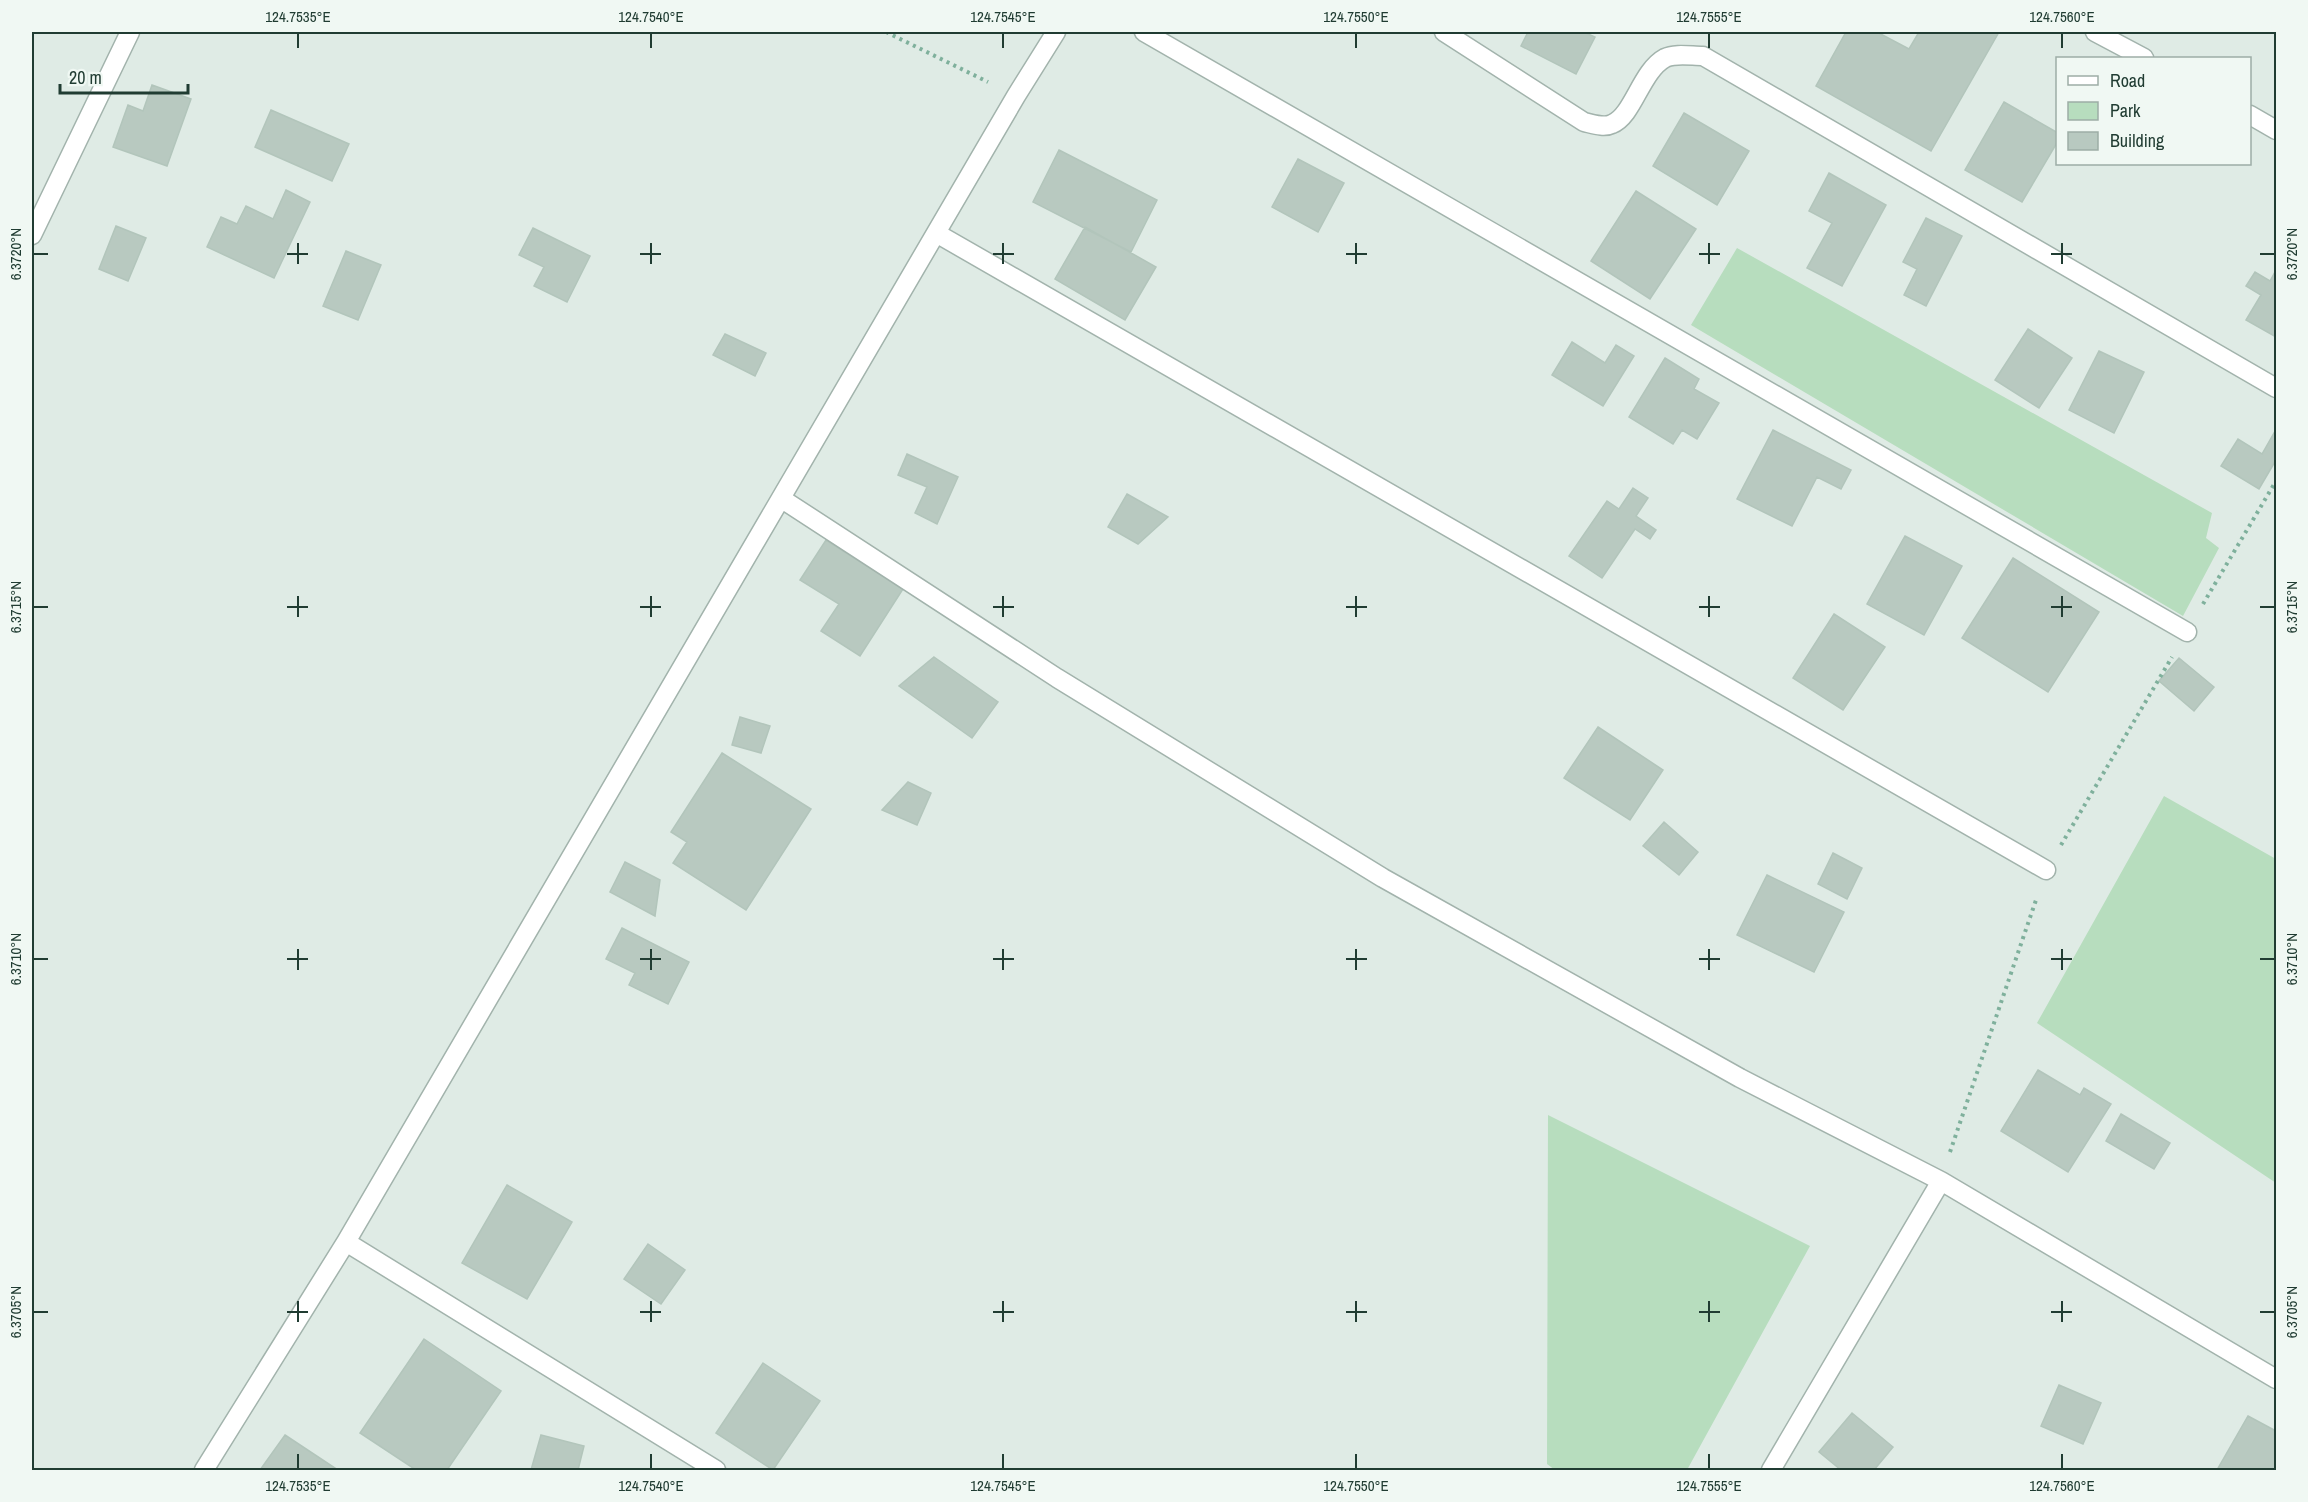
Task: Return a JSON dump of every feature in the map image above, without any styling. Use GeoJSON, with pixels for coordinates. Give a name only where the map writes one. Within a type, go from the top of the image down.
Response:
{"type":"FeatureCollection","features":[{"type":"Feature","properties":{"kind":"street"},"geometry":{"type":"LineString","coordinates":[[32,235],[130,32]]}},
{"type":"Feature","properties":{"kind":"street"},"geometry":{"type":"LineString","coordinates":[[204,1470],[346,1242],[1016,96],[1056,32]]}},
{"type":"Feature","properties":{"kind":"street"},"geometry":{"type":"LineString","coordinates":[[1144,32],[2187,632]]}},
{"type":"Feature","properties":{"kind":"street"},"geometry":{"type":"LineString","coordinates":[[1444,32],[1584,122],[1601,126],[1613,124],[1626,111],[1647,75],[1665,58],[1682,55],[1703,56],[2277,388]]}},
{"type":"Feature","properties":{"kind":"street"},"geometry":{"type":"LineString","coordinates":[[2095,32],[2143,57]]}},
{"type":"Feature","properties":{"kind":"street"},"geometry":{"type":"LineString","coordinates":[[2251,117],[2277,130]]}},
{"type":"Feature","properties":{"kind":"street"},"geometry":{"type":"LineString","coordinates":[[936,233],[2046,870]]}},
{"type":"Feature","properties":{"kind":"street"},"geometry":{"type":"LineString","coordinates":[[782,499],[1057,678],[1383,878],[1740,1078],[1941,1181],[2277,1379]]}},
{"type":"Feature","properties":{"kind":"street"},"geometry":{"type":"LineString","coordinates":[[1771,1470],[1941,1181]]}},
{"type":"Feature","properties":{"kind":"street"},"geometry":{"type":"LineString","coordinates":[[346,1242],[716,1470]]}},
{"type":"Feature","properties":{"kind":"path"},"geometry":{"type":"LineString","coordinates":[[886,32],[1016,96]]}},
{"type":"Feature","properties":{"kind":"path"},"geometry":{"type":"LineString","coordinates":[[1941,1181],[2046,870],[2277,481]]}},
{"type":"Feature","properties":{"kind":"green space"},"geometry":{"type":"Polygon","coordinates":[[[1737,248],[2212,513],[2206,538],[2219,548],[2183,616],[1691,325],[1737,248]]]}},
{"type":"Feature","properties":{"kind":"green space"},"geometry":{"type":"Polygon","coordinates":[[[2164,796],[2276,859],[2276,1183],[2037,1023],[2164,796]]]}},
{"type":"Feature","properties":{"kind":"green space"},"geometry":{"type":"Polygon","coordinates":[[[1548,1115],[1810,1246],[1687,1470],[1555,1470],[1547,1464],[1548,1115]]]}},
{"type":"Feature","properties":{"kind":"building"},"geometry":{"type":"Polygon","coordinates":[[[1528,32],[1584,32],[1595,37],[1576,74],[1521,46],[1528,32]]]}},
{"type":"Feature","properties":{"kind":"building"},"geometry":{"type":"Polygon","coordinates":[[[1846,32],[1877,32],[1909,49],[1919,32],[1999,32],[1931,151],[1816,86],[1846,32]]]}},
{"type":"Feature","properties":{"kind":"building"},"geometry":{"type":"Polygon","coordinates":[[[152,85],[191,99],[167,166],[113,147],[128,105],[143,111],[152,85]]]}},
{"type":"Feature","properties":{"kind":"building"},"geometry":{"type":"Polygon","coordinates":[[[2004,102],[2056,132],[2056,144],[2022,202],[1965,170],[2004,102]]]}},
{"type":"Feature","properties":{"kind":"building"},"geometry":{"type":"Polygon","coordinates":[[[271,110],[349,144],[332,181],[255,147],[271,110]]]}},
{"type":"Feature","properties":{"kind":"building"},"geometry":{"type":"Polygon","coordinates":[[[1684,113],[1749,151],[1717,205],[1653,166],[1684,113]]]}},
{"type":"Feature","properties":{"kind":"building"},"geometry":{"type":"Polygon","coordinates":[[[1059,150],[1157,200],[1131,252],[1033,202],[1059,150]]]}},
{"type":"Feature","properties":{"kind":"building"},"geometry":{"type":"Polygon","coordinates":[[[1298,159],[1344,183],[1318,232],[1272,207],[1298,159]]]}},
{"type":"Feature","properties":{"kind":"building"},"geometry":{"type":"Polygon","coordinates":[[[1829,173],[1886,205],[1842,286],[1807,268],[1832,223],[1809,211],[1829,173]]]}},
{"type":"Feature","properties":{"kind":"building"},"geometry":{"type":"Polygon","coordinates":[[[286,190],[310,202],[274,278],[207,247],[221,217],[237,224],[246,206],[273,219],[286,190]]]}},
{"type":"Feature","properties":{"kind":"building"},"geometry":{"type":"Polygon","coordinates":[[[1636,191],[1696,229],[1650,299],[1591,261],[1636,191]]]}},
{"type":"Feature","properties":{"kind":"building"},"geometry":{"type":"Polygon","coordinates":[[[1926,218],[1962,236],[1926,306],[1904,295],[1917,269],[1903,262],[1926,218]]]}},
{"type":"Feature","properties":{"kind":"building"},"geometry":{"type":"Polygon","coordinates":[[[116,226],[146,238],[128,281],[99,269],[116,226]]]}},
{"type":"Feature","properties":{"kind":"building"},"geometry":{"type":"Polygon","coordinates":[[[1085,227],[1156,267],[1125,320],[1055,279],[1085,227]]]}},
{"type":"Feature","properties":{"kind":"building"},"geometry":{"type":"Polygon","coordinates":[[[533,228],[590,256],[567,302],[534,286],[544,267],[519,255],[533,228]]]}},
{"type":"Feature","properties":{"kind":"building"},"geometry":{"type":"Polygon","coordinates":[[[346,251],[381,265],[358,320],[323,306],[346,251]]]}},
{"type":"Feature","properties":{"kind":"building"},"geometry":{"type":"Polygon","coordinates":[[[2276,270],[2276,337],[2246,320],[2261,295],[2246,286],[2255,272],[2270,281],[2276,270]]]}},
{"type":"Feature","properties":{"kind":"building"},"geometry":{"type":"Polygon","coordinates":[[[2028,329],[2072,358],[2039,408],[1995,380],[2028,329]]]}},
{"type":"Feature","properties":{"kind":"building"},"geometry":{"type":"Polygon","coordinates":[[[725,334],[766,353],[755,376],[713,355],[725,334]]]}},
{"type":"Feature","properties":{"kind":"building"},"geometry":{"type":"Polygon","coordinates":[[[1572,342],[1605,363],[1616,345],[1634,356],[1603,406],[1552,375],[1572,342]]]}},
{"type":"Feature","properties":{"kind":"building"},"geometry":{"type":"Polygon","coordinates":[[[2099,351],[2144,372],[2114,433],[2069,410],[2099,351]]]}},
{"type":"Feature","properties":{"kind":"building"},"geometry":{"type":"Polygon","coordinates":[[[1665,358],[1699,379],[1694,389],[1719,403],[1697,439],[1682,430],[1673,444],[1629,417],[1665,358]]]}},
{"type":"Feature","properties":{"kind":"building"},"geometry":{"type":"Polygon","coordinates":[[[1773,430],[1851,470],[1841,489],[1817,477],[1792,526],[1737,499],[1773,430]]]}},
{"type":"Feature","properties":{"kind":"building"},"geometry":{"type":"Polygon","coordinates":[[[2274,433],[2276,435],[2276,460],[2259,489],[2221,466],[2238,439],[2262,454],[2274,433]]]}},
{"type":"Feature","properties":{"kind":"building"},"geometry":{"type":"Polygon","coordinates":[[[907,454],[958,477],[937,524],[915,513],[927,487],[898,475],[907,454]]]}},
{"type":"Feature","properties":{"kind":"building"},"geometry":{"type":"Polygon","coordinates":[[[1633,488],[1648,498],[1636,516],[1656,530],[1650,539],[1635,529],[1602,578],[1569,556],[1607,501],[1619,509],[1633,488]]]}},
{"type":"Feature","properties":{"kind":"building"},"geometry":{"type":"Polygon","coordinates":[[[1127,494],[1168,517],[1138,544],[1108,527],[1127,494]]]}},
{"type":"Feature","properties":{"kind":"building"},"geometry":{"type":"Polygon","coordinates":[[[1905,536],[1962,566],[1924,635],[1867,604],[1905,536]]]}},
{"type":"Feature","properties":{"kind":"building"},"geometry":{"type":"Polygon","coordinates":[[[826,540],[903,589],[860,656],[821,631],[839,604],[800,580],[826,540]]]}},
{"type":"Feature","properties":{"kind":"building"},"geometry":{"type":"Polygon","coordinates":[[[2013,558],[2099,612],[2048,692],[1962,638],[2013,558]]]}},
{"type":"Feature","properties":{"kind":"building"},"geometry":{"type":"Polygon","coordinates":[[[1834,614],[1885,647],[1843,710],[1793,678],[1834,614]]]}},
{"type":"Feature","properties":{"kind":"building"},"geometry":{"type":"Polygon","coordinates":[[[934,657],[998,702],[972,738],[899,686],[934,657]]]}},
{"type":"Feature","properties":{"kind":"building"},"geometry":{"type":"Polygon","coordinates":[[[2179,658],[2214,687],[2194,711],[2159,681],[2179,658]]]}},
{"type":"Feature","properties":{"kind":"building"},"geometry":{"type":"Polygon","coordinates":[[[740,717],[770,726],[761,753],[732,745],[740,717]]]}},
{"type":"Feature","properties":{"kind":"building"},"geometry":{"type":"Polygon","coordinates":[[[1598,727],[1663,770],[1630,820],[1564,778],[1598,727]]]}},
{"type":"Feature","properties":{"kind":"building"},"geometry":{"type":"Polygon","coordinates":[[[722,753],[811,809],[746,910],[673,863],[687,842],[671,832],[722,753]]]}},
{"type":"Feature","properties":{"kind":"building"},"geometry":{"type":"Polygon","coordinates":[[[908,782],[931,793],[917,825],[882,810],[908,782]]]}},
{"type":"Feature","properties":{"kind":"building"},"geometry":{"type":"Polygon","coordinates":[[[1664,822],[1698,852],[1679,875],[1643,846],[1664,822]]]}},
{"type":"Feature","properties":{"kind":"building"},"geometry":{"type":"Polygon","coordinates":[[[1833,853],[1862,868],[1847,899],[1818,884],[1833,853]]]}},
{"type":"Feature","properties":{"kind":"building"},"geometry":{"type":"Polygon","coordinates":[[[625,862],[660,880],[655,916],[610,892],[625,862]]]}},
{"type":"Feature","properties":{"kind":"building"},"geometry":{"type":"Polygon","coordinates":[[[1767,875],[1844,912],[1814,972],[1737,935],[1767,875]]]}},
{"type":"Feature","properties":{"kind":"building"},"geometry":{"type":"Polygon","coordinates":[[[622,928],[689,962],[668,1004],[629,985],[635,973],[606,959],[622,928]]]}},
{"type":"Feature","properties":{"kind":"building"},"geometry":{"type":"Polygon","coordinates":[[[2038,1070],[2080,1095],[2084,1088],[2111,1104],[2068,1172],[2001,1131],[2038,1070]]]}},
{"type":"Feature","properties":{"kind":"building"},"geometry":{"type":"Polygon","coordinates":[[[2121,1114],[2170,1143],[2154,1169],[2106,1141],[2121,1114]]]}},
{"type":"Feature","properties":{"kind":"building"},"geometry":{"type":"Polygon","coordinates":[[[507,1185],[572,1222],[527,1299],[462,1263],[507,1185]]]}},
{"type":"Feature","properties":{"kind":"building"},"geometry":{"type":"Polygon","coordinates":[[[648,1244],[685,1270],[661,1304],[624,1279],[648,1244]]]}},
{"type":"Feature","properties":{"kind":"building"},"geometry":{"type":"Polygon","coordinates":[[[424,1339],[501,1391],[447,1470],[416,1470],[360,1433],[424,1339]]]}},
{"type":"Feature","properties":{"kind":"building"},"geometry":{"type":"Polygon","coordinates":[[[763,1363],[820,1401],[773,1470],[716,1433],[763,1363]]]}},
{"type":"Feature","properties":{"kind":"building"},"geometry":{"type":"Polygon","coordinates":[[[2059,1385],[2101,1403],[2083,1444],[2041,1426],[2059,1385]]]}},
{"type":"Feature","properties":{"kind":"building"},"geometry":{"type":"Polygon","coordinates":[[[1852,1413],[1893,1447],[1874,1470],[1841,1470],[1819,1452],[1852,1413]]]}},
{"type":"Feature","properties":{"kind":"building"},"geometry":{"type":"Polygon","coordinates":[[[2248,1416],[2276,1431],[2276,1470],[2217,1470],[2248,1416]]]}},
{"type":"Feature","properties":{"kind":"building"},"geometry":{"type":"Polygon","coordinates":[[[285,1435],[338,1470],[260,1470],[285,1435]]]}},
{"type":"Feature","properties":{"kind":"building"},"geometry":{"type":"Polygon","coordinates":[[[541,1435],[584,1446],[578,1470],[531,1470],[541,1435]]]}}]}
